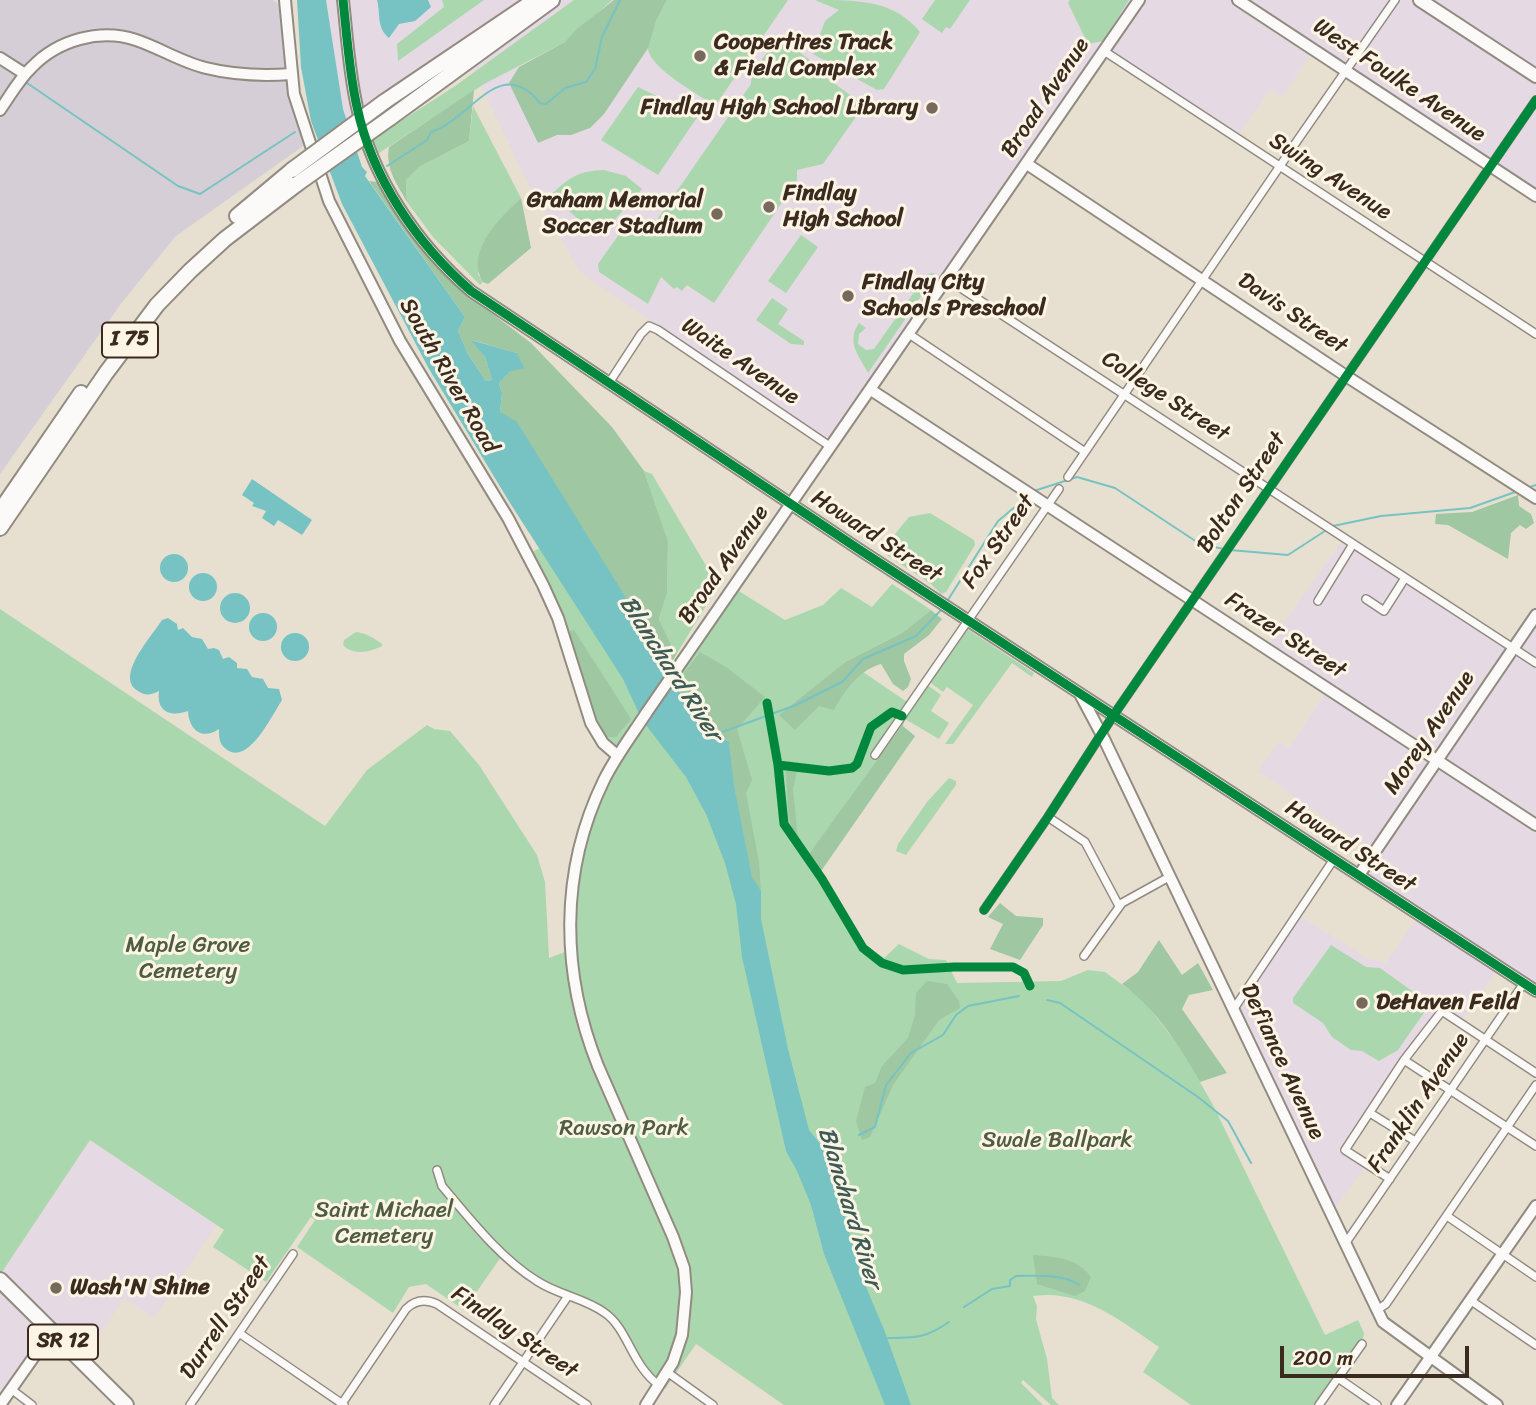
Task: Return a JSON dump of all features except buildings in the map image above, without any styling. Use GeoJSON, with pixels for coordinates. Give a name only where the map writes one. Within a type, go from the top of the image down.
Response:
{"type":"FeatureCollection","features":[{"type":"Feature","properties":{"kind":"highway","name":"I 75"},"geometry":{"type":"LineString","coordinates":[[0,528],[112,364],[157,305],[216,246],[384,102],[535,0]]}},
{"type":"Feature","properties":{"kind":"highway","name":"I 75"},"geometry":{"type":"LineString","coordinates":[[0,511],[113,347],[150,299],[196,251],[294,177],[390,118],[552,0]]}},
{"type":"Feature","properties":{"kind":"highway","name":"SR 12"},"geometry":{"type":"LineString","coordinates":[[0,1280],[126,1405]]}},
{"type":"Feature","properties":{"kind":"main road"},"geometry":{"type":"LineString","coordinates":[[1420,0],[1536,76]]}},
{"type":"Feature","properties":{"kind":"street","name":"South River Road"},"geometry":{"type":"LineString","coordinates":[[285,0],[291,74],[300,117],[329,201],[400,341],[508,518],[543,585],[558,618],[591,723],[603,743],[618,756]]}},
{"type":"Feature","properties":{"kind":"street","name":"Howard Street"},"geometry":{"type":"LineString","coordinates":[[344,0],[349,62],[357,109],[379,172],[404,215],[438,258],[471,291],[968,621],[1536,991]]}},
{"type":"Feature","properties":{"kind":"street","name":"Broad Avenue"},"geometry":{"type":"LineString","coordinates":[[646,1405],[667,1372],[684,1325],[684,1268],[588,1041],[579,1007],[570,950],[570,898],[578,852],[594,803],[636,728],[1139,0]]}},
{"type":"Feature","properties":{"kind":"street","name":"West Foulke Avenue"},"geometry":{"type":"LineString","coordinates":[[1238,0],[1536,196]]}},
{"type":"Feature","properties":{"kind":"street"},"geometry":{"type":"LineString","coordinates":[[1068,477],[1395,0]]}},
{"type":"Feature","properties":{"kind":"street"},"geometry":{"type":"LineString","coordinates":[[0,110],[25,74],[38,61],[63,45],[90,37],[109,36],[138,41],[207,69],[250,75],[291,74]]}},
{"type":"Feature","properties":{"kind":"street","name":"Swing Avenue"},"geometry":{"type":"LineString","coordinates":[[1104,51],[1536,334]]}},
{"type":"Feature","properties":{"kind":"street"},"geometry":{"type":"LineString","coordinates":[[0,58],[25,74]]}},
{"type":"Feature","properties":{"kind":"street","name":"Bolton Street"},"geometry":{"type":"LineString","coordinates":[[984,911],[1113,716],[1536,100]]}},
{"type":"Feature","properties":{"kind":"street","name":"Davis Street"},"geometry":{"type":"LineString","coordinates":[[1027,164],[1346,376],[1534,496]]}},
{"type":"Feature","properties":{"kind":"street","name":"College Street"},"geometry":{"type":"LineString","coordinates":[[947,279],[1536,663]]}},
{"type":"Feature","properties":{"kind":"street","name":"Waite Avenue"},"geometry":{"type":"LineString","coordinates":[[609,383],[649,326],[831,447]]}},
{"type":"Feature","properties":{"kind":"street"},"geometry":{"type":"LineString","coordinates":[[909,334],[1085,452]]}},
{"type":"Feature","properties":{"kind":"street","name":"Frazer Street"},"geometry":{"type":"LineString","coordinates":[[871,390],[1536,825]]}},
{"type":"Feature","properties":{"kind":"street","name":"Fox Street"},"geometry":{"type":"LineString","coordinates":[[875,755],[1059,489]]}},
{"type":"Feature","properties":{"kind":"street"},"geometry":{"type":"LineString","coordinates":[[1318,601],[1353,544]]}},
{"type":"Feature","properties":{"kind":"street"},"geometry":{"type":"LineString","coordinates":[[1366,599],[1384,611],[1405,578]]}},
{"type":"Feature","properties":{"kind":"street","name":"Morey Avenue"},"geometry":{"type":"LineString","coordinates":[[1359,875],[1536,615]]}},
{"type":"Feature","properties":{"kind":"street","name":"Defiance Avenue"},"geometry":{"type":"LineString","coordinates":[[1080,694],[1385,1325],[1497,1405]]}},
{"type":"Feature","properties":{"kind":"street"},"geometry":{"type":"LineString","coordinates":[[1048,817],[1085,842],[1119,906]]}},
{"type":"Feature","properties":{"kind":"street"},"geometry":{"type":"LineString","coordinates":[[1233,1010],[1334,859]]}},
{"type":"Feature","properties":{"kind":"street"},"geometry":{"type":"LineString","coordinates":[[1084,956],[1125,900],[1169,877]]}},
{"type":"Feature","properties":{"kind":"street","name":"Franklin Avenue"},"geometry":{"type":"LineString","coordinates":[[1345,1244],[1524,984]]}},
{"type":"Feature","properties":{"kind":"street"},"geometry":{"type":"LineString","coordinates":[[1390,1179],[1345,1150],[1404,1060],[1442,1011],[1536,1073]]}},
{"type":"Feature","properties":{"kind":"street"},"geometry":{"type":"LineString","coordinates":[[1404,1060],[1536,1146]]}},
{"type":"Feature","properties":{"kind":"street"},"geometry":{"type":"LineString","coordinates":[[1377,1310],[1386,1304],[1536,1085]]}},
{"type":"Feature","properties":{"kind":"street"},"geometry":{"type":"LineString","coordinates":[[1370,1113],[1415,1141]]}},
{"type":"Feature","properties":{"kind":"street"},"geometry":{"type":"LineString","coordinates":[[437,1170],[442,1186],[503,1253],[538,1282],[608,1315],[646,1375],[659,1385]]}},
{"type":"Feature","properties":{"kind":"street"},"geometry":{"type":"LineString","coordinates":[[1397,1405],[1536,1206]]}},
{"type":"Feature","properties":{"kind":"street"},"geometry":{"type":"LineString","coordinates":[[1447,1216],[1536,1277]]}},
{"type":"Feature","properties":{"kind":"street","name":"Durrell Street"},"geometry":{"type":"LineString","coordinates":[[190,1405],[293,1254]]}},
{"type":"Feature","properties":{"kind":"street"},"geometry":{"type":"LineString","coordinates":[[494,1405],[568,1296]]}},
{"type":"Feature","properties":{"kind":"street"},"geometry":{"type":"LineString","coordinates":[[1469,1300],[1536,1345]]}},
{"type":"Feature","properties":{"kind":"street","name":"Findlay Street"},"geometry":{"type":"LineString","coordinates":[[343,1404],[406,1309],[418,1301],[428,1301],[437,1304],[587,1405]]}},
{"type":"Feature","properties":{"kind":"street"},"geometry":{"type":"LineString","coordinates":[[0,1405],[52,1331]]}},
{"type":"Feature","properties":{"kind":"street"},"geometry":{"type":"LineString","coordinates":[[239,1333],[343,1404]]}},
{"type":"Feature","properties":{"kind":"street"},"geometry":{"type":"LineString","coordinates":[[1319,1405],[1362,1344]]}},
{"type":"Feature","properties":{"kind":"street"},"geometry":{"type":"LineString","coordinates":[[667,1372],[713,1405]]}},
{"type":"Feature","properties":{"kind":"street"},"geometry":{"type":"LineString","coordinates":[[1338,1378],[1377,1405]]}},
{"type":"Feature","properties":{"kind":"street"},"geometry":{"type":"LineString","coordinates":[[11,1389],[32,1405]]}},
{"type":"Feature","properties":{"kind":"shaded area"},"geometry":{"type":"Polygon","coordinates":[[[0,0],[273,0],[287,10],[300,117],[309,142],[176,236],[123,301],[0,474],[0,0]]]}},
{"type":"Feature","properties":{"kind":"shaded area","name":"Findlay High School"},"geometry":{"type":"Polygon","coordinates":[[[310,0],[1536,0],[1536,196],[1313,50],[1282,97],[1270,89],[1236,138],[1104,51],[831,447],[579,271],[533,194],[469,60],[345,150],[310,0]]]}},
{"type":"Feature","properties":{"kind":"shaded area"},"geometry":{"type":"Polygon","coordinates":[[[1344,538],[1513,648],[1536,615],[1536,991],[1499,967],[1460,1023],[1441,1011],[1341,1148],[1365,1167],[1331,1213],[1233,1010],[1297,914],[1368,959],[1386,963],[1419,915],[1359,875],[1374,852],[1258,771],[1279,742],[1289,748],[1328,689],[1266,649],[1344,538]]]}},
{"type":"Feature","properties":{"kind":"shaded area"},"geometry":{"type":"Polygon","coordinates":[[[90,1140],[217,1225],[154,1318],[124,1298],[82,1361],[52,1331],[0,1405],[0,1275],[90,1140]]]}},
{"type":"Feature","properties":{"kind":"green space"},"geometry":{"type":"Polygon","coordinates":[[[442,0],[484,0],[398,61],[397,44],[444,7],[442,0]]]}},
{"type":"Feature","properties":{"kind":"green space"},"geometry":{"type":"Polygon","coordinates":[[[574,0],[612,0],[565,42],[484,84],[376,155],[372,140],[455,86],[574,0]]]}},
{"type":"Feature","properties":{"kind":"green space"},"geometry":{"type":"Polygon","coordinates":[[[614,0],[667,0],[656,21],[648,48],[604,114],[590,128],[571,135],[557,135],[538,143],[509,83],[519,67],[565,42],[614,0]]]}},
{"type":"Feature","properties":{"kind":"green space","name":"Coopertires Track & Field Complex"},"geometry":{"type":"Polygon","coordinates":[[[667,0],[788,0],[715,106],[664,71],[650,54],[648,46],[651,34],[667,0]]]}},
{"type":"Feature","properties":{"kind":"green space"},"geometry":{"type":"Polygon","coordinates":[[[815,0],[874,4],[899,13],[920,32],[884,89],[877,90],[813,54],[825,21],[839,10],[815,0]]]}},
{"type":"Feature","properties":{"kind":"green space"},"geometry":{"type":"Polygon","coordinates":[[[935,0],[970,0],[950,29],[946,27],[942,33],[922,19],[935,0]]]}},
{"type":"Feature","properties":{"kind":"green space"},"geometry":{"type":"Polygon","coordinates":[[[1070,0],[1129,0],[1103,41],[1088,44],[1068,3],[1070,0]]]}},
{"type":"Feature","properties":{"kind":"green space"},"geometry":{"type":"Polygon","coordinates":[[[784,40],[816,65],[817,71],[864,105],[823,164],[797,170],[797,180],[714,303],[687,285],[682,291],[677,287],[674,289],[661,277],[648,304],[599,272],[598,264],[632,216],[650,230],[751,84],[762,59],[784,40]]]}},
{"type":"Feature","properties":{"kind":"green space"},"geometry":{"type":"Polygon","coordinates":[[[638,87],[698,116],[658,175],[601,140],[638,87]]]}},
{"type":"Feature","properties":{"kind":"green space"},"geometry":{"type":"Polygon","coordinates":[[[474,90],[469,141],[419,167],[406,180],[407,202],[390,169],[389,147],[474,90]]]}},
{"type":"Feature","properties":{"kind":"green space"},"geometry":{"type":"Polygon","coordinates":[[[473,106],[521,198],[506,213],[478,274],[483,282],[480,285],[433,237],[407,202],[406,180],[419,167],[469,141],[473,106]]]}},
{"type":"Feature","properties":{"kind":"green space"},"geometry":{"type":"Polygon","coordinates":[[[604,170],[626,176],[642,189],[603,233],[596,235],[551,195],[575,176],[604,170]]]}},
{"type":"Feature","properties":{"kind":"green space"},"geometry":{"type":"Polygon","coordinates":[[[369,181],[378,182],[411,232],[454,284],[531,343],[612,427],[644,471],[668,541],[667,593],[659,619],[676,655],[669,667],[550,477],[500,412],[502,393],[499,383],[511,371],[517,353],[472,340],[485,357],[492,380],[486,381],[468,354],[458,331],[465,317],[369,181]]]}},
{"type":"Feature","properties":{"kind":"green space"},"geometry":{"type":"Polygon","coordinates":[[[521,198],[531,248],[488,284],[483,282],[478,259],[482,247],[495,225],[521,198]]]}},
{"type":"Feature","properties":{"kind":"green space"},"geometry":{"type":"Polygon","coordinates":[[[801,235],[818,247],[786,293],[768,281],[801,235]]]}},
{"type":"Feature","properties":{"kind":"green space"},"geometry":{"type":"Polygon","coordinates":[[[934,273],[935,276],[868,373],[853,342],[859,323],[866,328],[859,334],[858,344],[866,350],[874,349],[927,274],[934,273]]]}},
{"type":"Feature","properties":{"kind":"green space"},"geometry":{"type":"Polygon","coordinates":[[[772,298],[788,309],[778,324],[804,341],[804,345],[791,344],[756,320],[772,298]]]}},
{"type":"Feature","properties":{"kind":"green space"},"geometry":{"type":"Polygon","coordinates":[[[644,471],[652,474],[718,586],[676,655],[659,619],[667,593],[668,541],[644,471]]]}},
{"type":"Feature","properties":{"kind":"green space"},"geometry":{"type":"Polygon","coordinates":[[[1518,495],[1519,506],[1531,514],[1534,523],[1526,529],[1520,525],[1511,533],[1508,559],[1448,525],[1435,524],[1436,514],[1472,512],[1518,495]]]}},
{"type":"Feature","properties":{"kind":"green space"},"geometry":{"type":"Polygon","coordinates":[[[930,513],[974,540],[975,545],[946,592],[941,594],[931,584],[881,551],[909,517],[930,513]]]}},
{"type":"Feature","properties":{"kind":"green space"},"geometry":{"type":"Polygon","coordinates":[[[560,537],[661,692],[734,588],[785,620],[823,605],[841,588],[872,607],[892,584],[931,610],[902,633],[847,661],[910,704],[925,683],[941,695],[931,711],[949,723],[939,739],[905,719],[903,726],[915,736],[821,871],[863,944],[884,958],[899,944],[929,959],[946,960],[957,983],[1061,981],[1088,970],[1105,972],[1143,1000],[1182,1050],[1214,1107],[1325,1335],[1358,1320],[1364,1333],[1362,1344],[1319,1405],[1191,1405],[1143,1372],[1159,1347],[1100,1309],[1068,1297],[1051,1295],[1033,1296],[1047,1359],[1052,1398],[1059,1405],[1051,1405],[1023,1380],[1021,1383],[1043,1405],[784,1405],[696,1344],[665,1389],[649,1378],[617,1326],[605,1312],[551,1289],[503,1254],[464,1310],[426,1284],[409,1287],[393,1313],[297,1247],[315,1220],[311,1217],[266,1282],[213,1247],[224,1230],[90,1140],[0,1275],[0,609],[325,826],[367,770],[427,725],[434,729],[450,731],[479,765],[537,855],[545,882],[549,958],[570,950],[586,825],[618,756],[603,743],[558,618],[527,555],[560,537]]]}},
{"type":"Feature","properties":{"kind":"green space"},"geometry":{"type":"Polygon","coordinates":[[[931,610],[942,619],[929,635],[904,654],[911,679],[903,691],[893,684],[881,664],[866,671],[853,682],[834,710],[819,706],[795,730],[779,715],[847,661],[902,633],[931,610]]]}},
{"type":"Feature","properties":{"kind":"green space"},"geometry":{"type":"Polygon","coordinates":[[[964,627],[1034,673],[1032,677],[1012,663],[953,744],[945,744],[973,705],[947,687],[943,692],[932,684],[929,678],[964,627]]]}},
{"type":"Feature","properties":{"kind":"green space"},"geometry":{"type":"Polygon","coordinates":[[[574,630],[631,719],[616,737],[606,737],[598,721],[568,632],[574,630]]]}},
{"type":"Feature","properties":{"kind":"green space"},"geometry":{"type":"Polygon","coordinates":[[[356,632],[370,636],[382,646],[362,652],[352,651],[343,645],[344,640],[356,632]]]}},
{"type":"Feature","properties":{"kind":"green space"},"geometry":{"type":"Polygon","coordinates":[[[700,652],[726,667],[765,697],[737,729],[752,780],[746,793],[759,862],[761,891],[752,878],[734,785],[729,742],[700,722],[675,685],[700,652]]]}},
{"type":"Feature","properties":{"kind":"green space"},"geometry":{"type":"Polygon","coordinates":[[[902,726],[915,736],[821,871],[794,836],[789,814],[786,771],[797,771],[793,789],[798,839],[809,854],[902,726]]]}},
{"type":"Feature","properties":{"kind":"green space"},"geometry":{"type":"Polygon","coordinates":[[[949,778],[956,781],[956,785],[906,855],[896,851],[927,802],[949,778]]]}},
{"type":"Feature","properties":{"kind":"green space"},"geometry":{"type":"Polygon","coordinates":[[[1000,903],[1016,916],[1043,918],[1043,925],[1020,960],[990,949],[1003,924],[988,917],[1000,903]]]}},
{"type":"Feature","properties":{"kind":"green space"},"geometry":{"type":"Polygon","coordinates":[[[1159,940],[1182,975],[1198,963],[1213,990],[1189,995],[1182,1009],[1227,1073],[1200,1082],[1166,1029],[1146,1005],[1122,984],[1138,972],[1159,940]]]}},
{"type":"Feature","properties":{"kind":"green space","name":"DeHaven Feild"},"geometry":{"type":"Polygon","coordinates":[[[1331,945],[1366,967],[1380,968],[1430,1004],[1398,1050],[1379,1061],[1362,1051],[1351,1050],[1332,1037],[1323,1023],[1293,1003],[1293,998],[1331,945]]]}},
{"type":"Feature","properties":{"kind":"green space"},"geometry":{"type":"Polygon","coordinates":[[[927,981],[947,984],[959,1001],[960,1008],[939,1020],[893,1085],[870,1137],[862,1140],[856,1121],[865,1087],[875,1083],[882,1066],[908,1038],[915,1015],[916,993],[927,981]]]}},
{"type":"Feature","properties":{"kind":"green space"},"geometry":{"type":"Polygon","coordinates":[[[1033,1255],[1065,1259],[1079,1265],[1091,1277],[1085,1291],[1075,1296],[1037,1284],[1033,1255]]]}},
{"type":"Feature","properties":{"kind":"water","name":"Blanchard River"},"geometry":{"type":"Polygon","coordinates":[[[297,0],[326,0],[343,109],[362,167],[367,172],[365,176],[465,317],[458,331],[468,354],[486,381],[492,380],[485,357],[471,340],[517,353],[524,368],[511,371],[499,383],[502,393],[500,412],[517,422],[669,667],[670,680],[700,722],[729,742],[734,785],[752,877],[761,891],[761,919],[788,1049],[809,1130],[825,1150],[830,1147],[832,1152],[828,1155],[861,1275],[911,1405],[885,1405],[824,1254],[811,1205],[786,1151],[742,957],[736,904],[725,863],[706,814],[686,777],[642,720],[623,679],[510,503],[429,369],[342,204],[311,121],[301,67],[297,0]]]}},
{"type":"Feature","properties":{"kind":"water"},"geometry":{"type":"Polygon","coordinates":[[[377,0],[428,0],[431,7],[415,21],[399,24],[389,38],[381,25],[377,0]]]}},
{"type":"Feature","properties":{"kind":"water"},"geometry":{"type":"Polygon","coordinates":[[[252,479],[312,520],[302,535],[278,520],[274,526],[262,518],[266,511],[252,506],[254,503],[242,495],[252,479]]]}},
{"type":"Feature","properties":{"kind":"water"},"geometry":{"type":"Polygon","coordinates":[[[174,554],[184,558],[188,568],[184,578],[174,582],[164,578],[160,568],[164,558],[174,554]]]}},
{"type":"Feature","properties":{"kind":"water"},"geometry":{"type":"Polygon","coordinates":[[[203,573],[213,577],[217,587],[213,597],[203,601],[193,597],[189,587],[193,577],[203,573]]]}},
{"type":"Feature","properties":{"kind":"water"},"geometry":{"type":"Polygon","coordinates":[[[235,593],[241,594],[249,602],[249,614],[241,622],[235,623],[229,622],[221,614],[220,608],[221,602],[229,594],[235,593]]]}},
{"type":"Feature","properties":{"kind":"water"},"geometry":{"type":"Polygon","coordinates":[[[263,613],[273,617],[277,627],[273,637],[263,641],[253,637],[249,627],[253,617],[263,613]]]}},
{"type":"Feature","properties":{"kind":"water"},"geometry":{"type":"Polygon","coordinates":[[[168,618],[177,624],[178,630],[183,628],[192,637],[202,639],[208,649],[219,650],[223,659],[229,657],[237,663],[237,668],[247,669],[252,677],[263,679],[268,688],[279,689],[282,700],[266,727],[243,751],[234,753],[226,749],[220,740],[219,729],[207,734],[197,731],[191,723],[188,711],[176,714],[163,709],[159,691],[143,694],[132,685],[130,676],[137,656],[162,620],[168,618]]]}},
{"type":"Feature","properties":{"kind":"water"},"geometry":{"type":"Polygon","coordinates":[[[295,633],[305,637],[309,647],[305,657],[295,661],[285,657],[281,647],[285,637],[295,633]]]}},
{"type":"Feature","properties":{"kind":"waterway"},"geometry":{"type":"LineString","coordinates":[[387,166],[427,140],[431,132],[446,125],[498,87],[511,85],[525,89],[540,103],[546,104],[565,88],[586,82],[595,69],[602,37],[620,0]]}},
{"type":"Feature","properties":{"kind":"waterway"},"geometry":{"type":"LineString","coordinates":[[27,83],[178,186],[200,194],[295,132]]}},
{"type":"Feature","properties":{"kind":"waterway"},"geometry":{"type":"LineString","coordinates":[[1034,491],[1077,477],[1115,488],[1200,544],[1224,549]]}},
{"type":"Feature","properties":{"kind":"waterway"},"geometry":{"type":"LineString","coordinates":[[1527,488],[1536,485]]}},
{"type":"Feature","properties":{"kind":"waterway"},"geometry":{"type":"LineString","coordinates":[[1333,526],[1381,516],[1470,508],[1518,491]]}},
{"type":"Feature","properties":{"kind":"waterway"},"geometry":{"type":"LineString","coordinates":[[946,603],[998,521],[1027,497]]}},
{"type":"Feature","properties":{"kind":"waterway"},"geometry":{"type":"LineString","coordinates":[[1230,550],[1288,555],[1328,529]]}},
{"type":"Feature","properties":{"kind":"waterway"},"geometry":{"type":"LineString","coordinates":[[717,734],[796,705],[842,682],[863,659],[916,636],[941,610]]}},
{"type":"Feature","properties":{"kind":"waterway"},"geometry":{"type":"LineString","coordinates":[[859,1135],[875,1127],[886,1085],[911,1053],[943,1035],[956,1015],[968,1006],[1019,996]]}},
{"type":"Feature","properties":{"kind":"waterway"},"geometry":{"type":"LineString","coordinates":[[1047,1000],[1060,1003],[1198,1097],[1228,1121],[1251,1163]]}},
{"type":"Feature","properties":{"kind":"waterway"},"geometry":{"type":"LineString","coordinates":[[964,1307],[992,1289],[1010,1286],[1010,1280],[1016,1276],[1057,1277],[1079,1285]]}},
{"type":"Feature","properties":{"kind":"waterway"},"geometry":{"type":"LineString","coordinates":[[888,1338],[920,1336],[949,1322]]}},
{"type":"Feature","properties":{"kind":"cycle path"},"geometry":{"type":"LineString","coordinates":[[343,0],[354,94],[373,159],[399,208],[415,230],[432,252],[471,291],[860,550],[1536,991]]}},
{"type":"Feature","properties":{"kind":"cycle path"},"geometry":{"type":"LineString","coordinates":[[984,910],[1113,716],[1536,100]]}},
{"type":"Feature","properties":{"kind":"cycle path"},"geometry":{"type":"LineString","coordinates":[[767,703],[778,765],[784,824],[822,879],[863,948],[882,963],[903,970],[1013,967],[1024,973],[1030,986]]}},
{"type":"Feature","properties":{"kind":"cycle path"},"geometry":{"type":"LineString","coordinates":[[778,765],[829,771],[852,768],[857,764],[871,727],[892,712],[902,716]]}},
{"type":"Feature","properties":{"kind":"place","name":"Coopertires Track & Field Complex"},"geometry":{"type":"Point","coordinates":[700,56]}},
{"type":"Feature","properties":{"kind":"place","name":"Findlay High School Library"},"geometry":{"type":"Point","coordinates":[932,108]}},
{"type":"Feature","properties":{"kind":"place","name":"Findlay High School"},"geometry":{"type":"Point","coordinates":[769,207]}},
{"type":"Feature","properties":{"kind":"place","name":"Graham Memorial Soccer Stadium"},"geometry":{"type":"Point","coordinates":[717,214]}},
{"type":"Feature","properties":{"kind":"place","name":"Findlay City Schools Preschool"},"geometry":{"type":"Point","coordinates":[848,296]}},
{"type":"Feature","properties":{"kind":"place","name":"DeHaven Feild"},"geometry":{"type":"Point","coordinates":[1362,1003]}},
{"type":"Feature","properties":{"kind":"place","name":"Wash'N Shine"},"geometry":{"type":"Point","coordinates":[56,1288]}},
{"type":"Feature","properties":{"kind":"park label","name":"Maple Grove Cemetery"},"geometry":{"type":"Point","coordinates":[188,959]}},
{"type":"Feature","properties":{"kind":"park label","name":"Rawson Park"},"geometry":{"type":"Point","coordinates":[624,1129]}},
{"type":"Feature","properties":{"kind":"park label","name":"Swale Ballpark"},"geometry":{"type":"Point","coordinates":[1057,1141]}},
{"type":"Feature","properties":{"kind":"park label","name":"Saint Michael Cemetery"},"geometry":{"type":"Point","coordinates":[384,1224]}}]}
